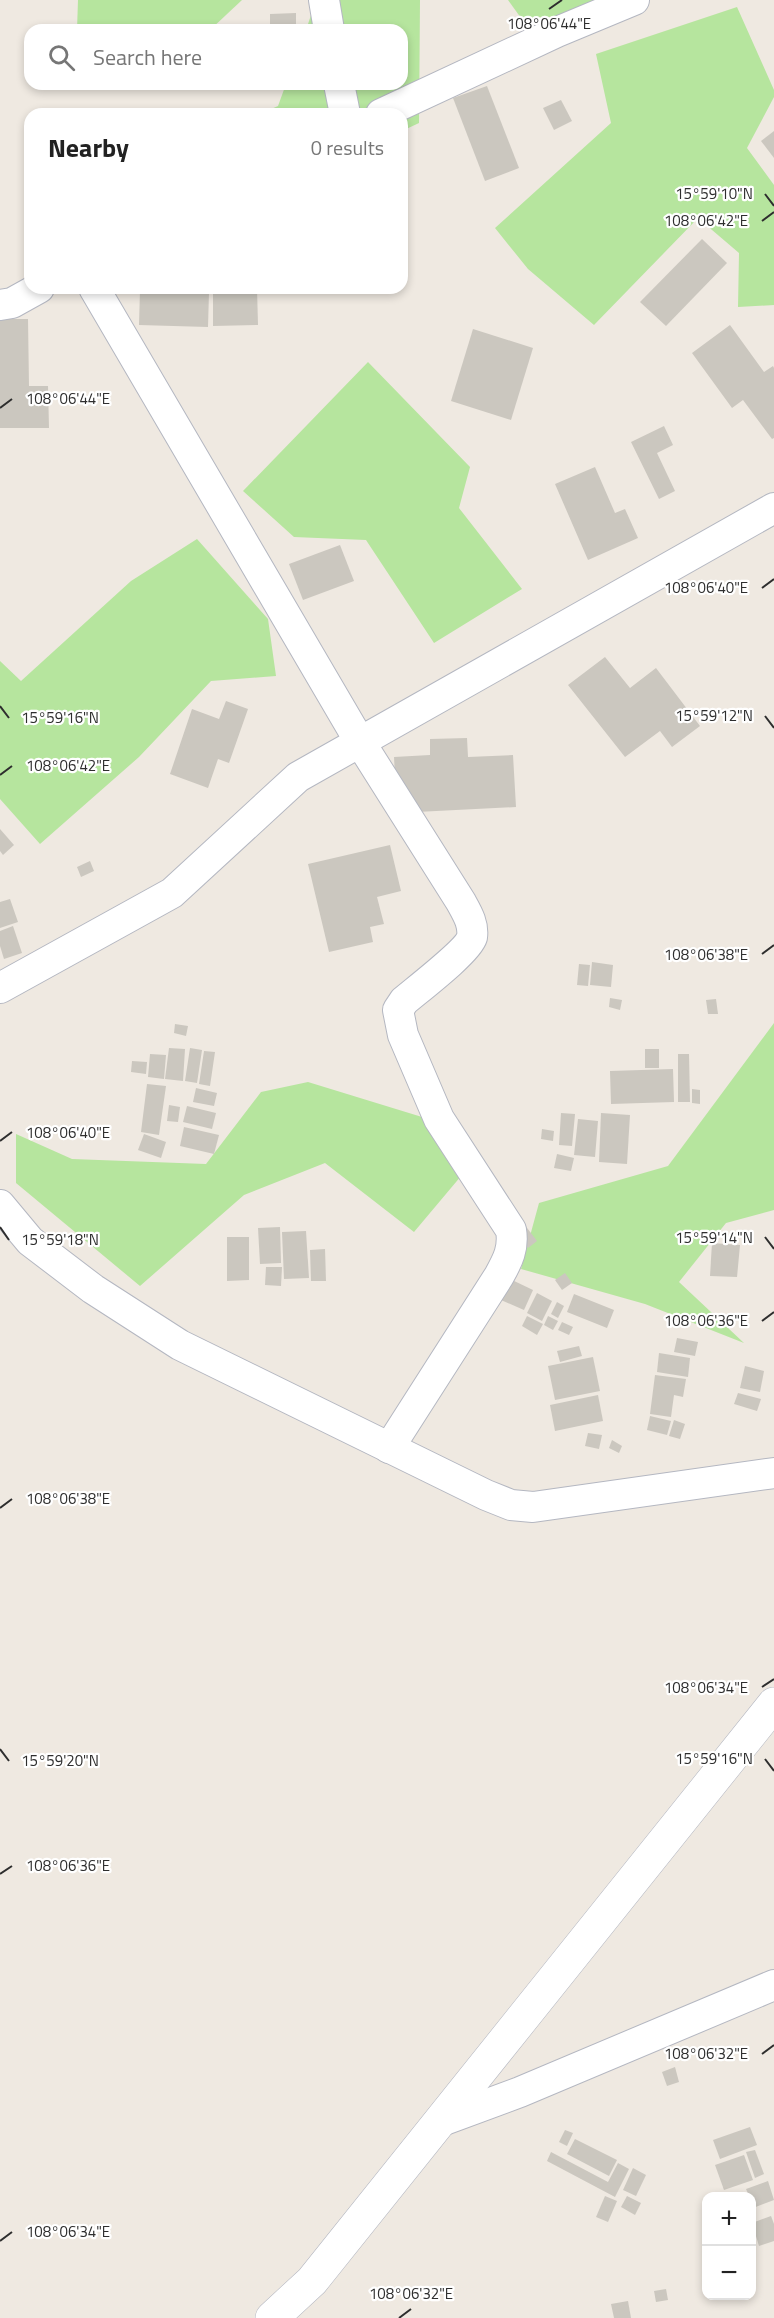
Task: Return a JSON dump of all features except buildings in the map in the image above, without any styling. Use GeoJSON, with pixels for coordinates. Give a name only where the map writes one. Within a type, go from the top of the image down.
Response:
{"type":"FeatureCollection","features":[{"type":"Feature","properties":{"kind":"street"},"geometry":{"type":"LineString","coordinates":[[324,0],[328,24]]}},
{"type":"Feature","properties":{"kind":"street"},"geometry":{"type":"LineString","coordinates":[[394,108],[557,32],[634,0]]}},
{"type":"Feature","properties":{"kind":"street"},"geometry":{"type":"LineString","coordinates":[[340,90],[344,108]]}},
{"type":"Feature","properties":{"kind":"street"},"geometry":{"type":"LineString","coordinates":[[0,305],[12,303],[28,294]]}},
{"type":"Feature","properties":{"kind":"street"},"geometry":{"type":"LineString","coordinates":[[98,294],[360,742],[469,916],[472,928],[468,946],[404,1001],[398,1010],[403,1035],[439,1119],[511,1230],[513,1241],[510,1255],[499,1276],[389,1448]]}},
{"type":"Feature","properties":{"kind":"street"},"geometry":{"type":"LineString","coordinates":[[0,988],[172,893],[298,777],[774,508]]}},
{"type":"Feature","properties":{"kind":"street"},"geometry":{"type":"LineString","coordinates":[[0,1205],[30,1241],[93,1289],[180,1345],[486,1495],[511,1505],[532,1507],[774,1473]]}},
{"type":"Feature","properties":{"kind":"street"},"geometry":{"type":"LineString","coordinates":[[272,2318],[312,2282],[774,1704]]}},
{"type":"Feature","properties":{"kind":"street"},"geometry":{"type":"LineString","coordinates":[[439,2122],[520,2092],[774,1985]]}},
{"type":"Feature","properties":{"kind":"green space"},"geometry":{"type":"Polygon","coordinates":[[[78,0],[242,0],[216,24],[77,24],[78,0]]]}},
{"type":"Feature","properties":{"kind":"green space"},"geometry":{"type":"Polygon","coordinates":[[[316,0],[420,0],[419,123],[408,128],[408,108],[274,108],[278,106],[284,90],[408,90],[408,24],[308,24],[316,0]]]}},
{"type":"Feature","properties":{"kind":"green space"},"geometry":{"type":"Polygon","coordinates":[[[508,0],[595,0],[558,17],[521,18],[508,0]]]}},
{"type":"Feature","properties":{"kind":"green space"},"geometry":{"type":"Polygon","coordinates":[[[737,7],[774,90],[774,97],[747,148],[774,185],[774,305],[738,307],[739,253],[698,218],[594,325],[528,269],[495,228],[611,123],[596,54],[737,7]]]}},
{"type":"Feature","properties":{"kind":"green space"},"geometry":{"type":"Polygon","coordinates":[[[368,362],[470,467],[459,508],[522,589],[434,643],[366,540],[294,537],[243,491],[368,362]]]}},
{"type":"Feature","properties":{"kind":"green space"},"geometry":{"type":"Polygon","coordinates":[[[197,539],[268,619],[276,676],[211,681],[139,757],[40,844],[0,799],[0,661],[21,681],[131,581],[197,539]]]}},
{"type":"Feature","properties":{"kind":"green space"},"geometry":{"type":"Polygon","coordinates":[[[774,1023],[774,1210],[726,1223],[679,1282],[744,1343],[645,1304],[521,1269],[539,1203],[668,1166],[774,1023]]]}},
{"type":"Feature","properties":{"kind":"green space"},"geometry":{"type":"Polygon","coordinates":[[[308,1082],[422,1117],[472,1163],[414,1232],[325,1163],[244,1195],[140,1286],[16,1183],[16,1134],[72,1159],[206,1164],[261,1092],[308,1082]]]}}]}
